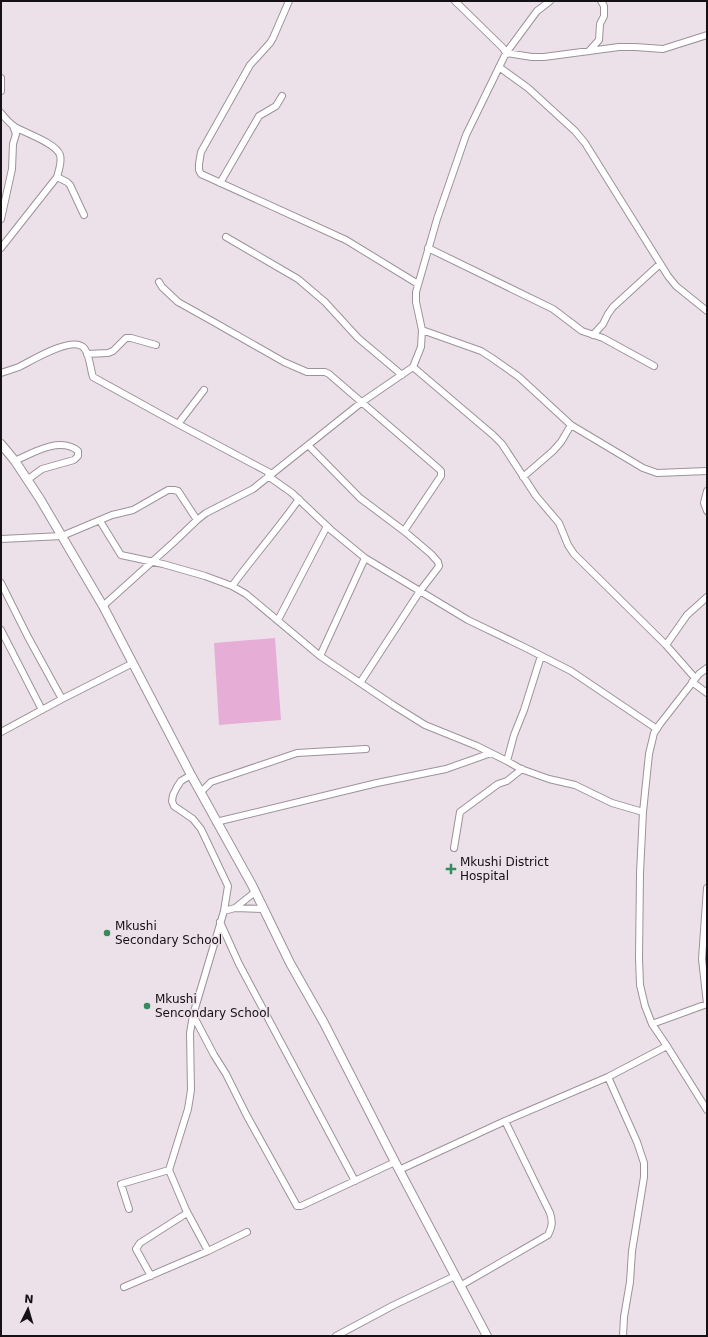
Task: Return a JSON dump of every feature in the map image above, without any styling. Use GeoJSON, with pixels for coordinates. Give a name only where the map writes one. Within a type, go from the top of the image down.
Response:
{"type":"FeatureCollection","features":[{"type":"Feature","properties":{"kind":"street"},"geometry":{"type":"LineString","coordinates":[[289,1],[273,38],[250,65],[201,152],[199,170],[201,174],[346,240],[418,284]]}},
{"type":"Feature","properties":{"kind":"street"},"geometry":{"type":"LineString","coordinates":[[455,1],[503,48],[506,53],[532,57],[635,47],[663,50],[707,34]]}},
{"type":"Feature","properties":{"kind":"street"},"geometry":{"type":"LineString","coordinates":[[103,606],[206,513],[253,489],[362,402],[413,367],[421,347],[422,330],[416,302],[416,292],[436,219],[466,135],[506,53],[537,11],[550,1]]}},
{"type":"Feature","properties":{"kind":"street"},"geometry":{"type":"LineString","coordinates":[[589,51],[599,40],[600,24],[604,16],[604,6],[601,1]]}},
{"type":"Feature","properties":{"kind":"street"},"geometry":{"type":"LineString","coordinates":[[499,67],[528,88],[576,131],[604,171],[668,276],[676,286],[707,311]]}},
{"type":"Feature","properties":{"kind":"street"},"geometry":{"type":"LineString","coordinates":[[1,78],[1,91]]}},
{"type":"Feature","properties":{"kind":"street"},"geometry":{"type":"LineString","coordinates":[[220,183],[259,116],[276,106],[282,96]]}},
{"type":"Feature","properties":{"kind":"street"},"geometry":{"type":"LineString","coordinates":[[1,113],[13,126],[57,150],[60,159],[57,177],[1,248]]}},
{"type":"Feature","properties":{"kind":"street"},"geometry":{"type":"LineString","coordinates":[[1,219],[12,169],[13,144],[16,134],[13,126]]}},
{"type":"Feature","properties":{"kind":"street"},"geometry":{"type":"LineString","coordinates":[[57,177],[70,185],[84,215]]}},
{"type":"Feature","properties":{"kind":"street"},"geometry":{"type":"LineString","coordinates":[[226,237],[298,279],[325,302],[358,338],[402,375]]}},
{"type":"Feature","properties":{"kind":"street"},"geometry":{"type":"LineString","coordinates":[[428,248],[553,309],[582,331],[613,342],[654,366]]}},
{"type":"Feature","properties":{"kind":"street"},"geometry":{"type":"LineString","coordinates":[[593,335],[603,324],[613,307],[660,264]]}},
{"type":"Feature","properties":{"kind":"street"},"geometry":{"type":"LineString","coordinates":[[160,282],[162,287],[178,302],[290,365],[307,372],[325,372],[329,374],[441,472],[441,476],[404,531]]}},
{"type":"Feature","properties":{"kind":"street"},"geometry":{"type":"LineString","coordinates":[[422,330],[481,351],[519,377],[571,425],[643,468],[657,473],[707,471]]}},
{"type":"Feature","properties":{"kind":"street"},"geometry":{"type":"LineString","coordinates":[[87,354],[108,353],[113,351],[126,338],[156,345]]}},
{"type":"Feature","properties":{"kind":"street"},"geometry":{"type":"LineString","coordinates":[[1,373],[19,367],[43,355],[70,345],[79,344],[83,347],[87,354],[93,377],[270,475],[365,558],[468,620],[571,671],[657,729]]}},
{"type":"Feature","properties":{"kind":"street"},"geometry":{"type":"LineString","coordinates":[[413,367],[502,444],[536,496],[559,524],[568,545],[574,554],[666,645],[694,680],[707,693]]}},
{"type":"Feature","properties":{"kind":"street"},"geometry":{"type":"LineString","coordinates":[[178,424],[204,390]]}},
{"type":"Feature","properties":{"kind":"street"},"geometry":{"type":"LineString","coordinates":[[523,477],[553,451],[561,442],[571,425]]}},
{"type":"Feature","properties":{"kind":"street"},"geometry":{"type":"LineString","coordinates":[[1,444],[27,480],[103,606],[191,775],[264,909],[290,963],[324,1023],[399,1170],[487,1336]]}},
{"type":"Feature","properties":{"kind":"street"},"geometry":{"type":"LineString","coordinates":[[14,461],[57,445],[69,447],[78,451],[78,456],[74,460],[42,469],[27,480]]}},
{"type":"Feature","properties":{"kind":"street"},"geometry":{"type":"LineString","coordinates":[[308,445],[360,498],[404,531],[438,562],[437,569],[420,591],[360,683]]}},
{"type":"Feature","properties":{"kind":"street"},"geometry":{"type":"LineString","coordinates":[[1,539],[62,536],[112,515],[133,510],[168,490],[178,491],[197,520]]}},
{"type":"Feature","properties":{"kind":"street"},"geometry":{"type":"LineString","coordinates":[[707,491],[704,503],[707,511]]}},
{"type":"Feature","properties":{"kind":"street"},"geometry":{"type":"LineString","coordinates":[[232,586],[299,499]]}},
{"type":"Feature","properties":{"kind":"street"},"geometry":{"type":"LineString","coordinates":[[100,521],[121,555],[152,563],[163,564],[232,586],[246,594],[320,656],[425,725],[491,753],[534,774],[575,785],[612,802],[643,812]]}},
{"type":"Feature","properties":{"kind":"street"},"geometry":{"type":"LineString","coordinates":[[278,620],[327,526]]}},
{"type":"Feature","properties":{"kind":"street"},"geometry":{"type":"LineString","coordinates":[[320,656],[365,558]]}},
{"type":"Feature","properties":{"kind":"street"},"geometry":{"type":"LineString","coordinates":[[1,583],[28,637],[62,699]]}},
{"type":"Feature","properties":{"kind":"street"},"geometry":{"type":"LineString","coordinates":[[666,645],[687,615],[707,597]]}},
{"type":"Feature","properties":{"kind":"street"},"geometry":{"type":"LineString","coordinates":[[1,630],[4,641],[42,710]]}},
{"type":"Feature","properties":{"kind":"street"},"geometry":{"type":"LineString","coordinates":[[507,761],[514,735],[524,710],[541,656]]}},
{"type":"Feature","properties":{"kind":"street"},"geometry":{"type":"LineString","coordinates":[[1,732],[133,663]]}},
{"type":"Feature","properties":{"kind":"street"},"geometry":{"type":"LineString","coordinates":[[707,668],[694,680],[654,733],[643,812],[640,873],[639,958],[640,985],[645,1006],[652,1024],[707,1110]]}},
{"type":"Feature","properties":{"kind":"street"},"geometry":{"type":"LineString","coordinates":[[201,792],[210,782],[297,753],[366,749]]}},
{"type":"Feature","properties":{"kind":"street"},"geometry":{"type":"LineString","coordinates":[[216,822],[377,783],[446,769],[491,753]]}},
{"type":"Feature","properties":{"kind":"street"},"geometry":{"type":"LineString","coordinates":[[454,848],[460,812],[498,784],[507,781],[522,769]]}},
{"type":"Feature","properties":{"kind":"street"},"geometry":{"type":"LineString","coordinates":[[191,775],[181,781],[172,801],[174,806],[193,819],[201,829],[228,883],[224,911],[193,1015],[190,1033],[191,1090],[182,1132],[170,1170],[187,1212],[208,1251]]}},
{"type":"Feature","properties":{"kind":"street"},"geometry":{"type":"LineString","coordinates":[[652,1024],[707,1004],[702,959],[707,888]]}},
{"type":"Feature","properties":{"kind":"street"},"geometry":{"type":"LineString","coordinates":[[235,908],[255,892]]}},
{"type":"Feature","properties":{"kind":"street"},"geometry":{"type":"LineString","coordinates":[[224,911],[235,908],[264,909]]}},
{"type":"Feature","properties":{"kind":"street"},"geometry":{"type":"LineString","coordinates":[[220,922],[239,964],[355,1181]]}},
{"type":"Feature","properties":{"kind":"street"},"geometry":{"type":"LineString","coordinates":[[193,1015],[297,1206],[301,1206],[395,1162]]}},
{"type":"Feature","properties":{"kind":"street"},"geometry":{"type":"LineString","coordinates":[[399,1170],[506,1121],[608,1077],[667,1046]]}},
{"type":"Feature","properties":{"kind":"street"},"geometry":{"type":"LineString","coordinates":[[608,1077],[637,1142],[644,1162],[644,1177],[632,1251],[630,1282],[624,1317],[623,1336]]}},
{"type":"Feature","properties":{"kind":"street"},"geometry":{"type":"LineString","coordinates":[[460,1286],[548,1235],[552,1227],[553,1219],[506,1121]]}},
{"type":"Feature","properties":{"kind":"street"},"geometry":{"type":"LineString","coordinates":[[129,1209],[121,1184],[170,1170]]}},
{"type":"Feature","properties":{"kind":"street"},"geometry":{"type":"LineString","coordinates":[[151,1276],[136,1249],[140,1243],[187,1212]]}},
{"type":"Feature","properties":{"kind":"street"},"geometry":{"type":"LineString","coordinates":[[124,1287],[208,1251],[247,1232]]}},
{"type":"Feature","properties":{"kind":"street"},"geometry":{"type":"LineString","coordinates":[[336,1336],[394,1305],[455,1276]]}},
{"type":"Feature","properties":{"kind":"shaded area"},"geometry":{"type":"Polygon","coordinates":[[[275,638],[281,720],[219,725],[214,643],[275,638]]]}},
{"type":"Feature","properties":{"kind":"place","name":"Mkushi District Hospital"},"geometry":{"type":"Point","coordinates":[451,869]}},
{"type":"Feature","properties":{"kind":"place","name":"Mkushi Secondary School"},"geometry":{"type":"Point","coordinates":[107,933]}},
{"type":"Feature","properties":{"kind":"place","name":"Mkushi Sencondary School"},"geometry":{"type":"Point","coordinates":[147,1006]}}]}
